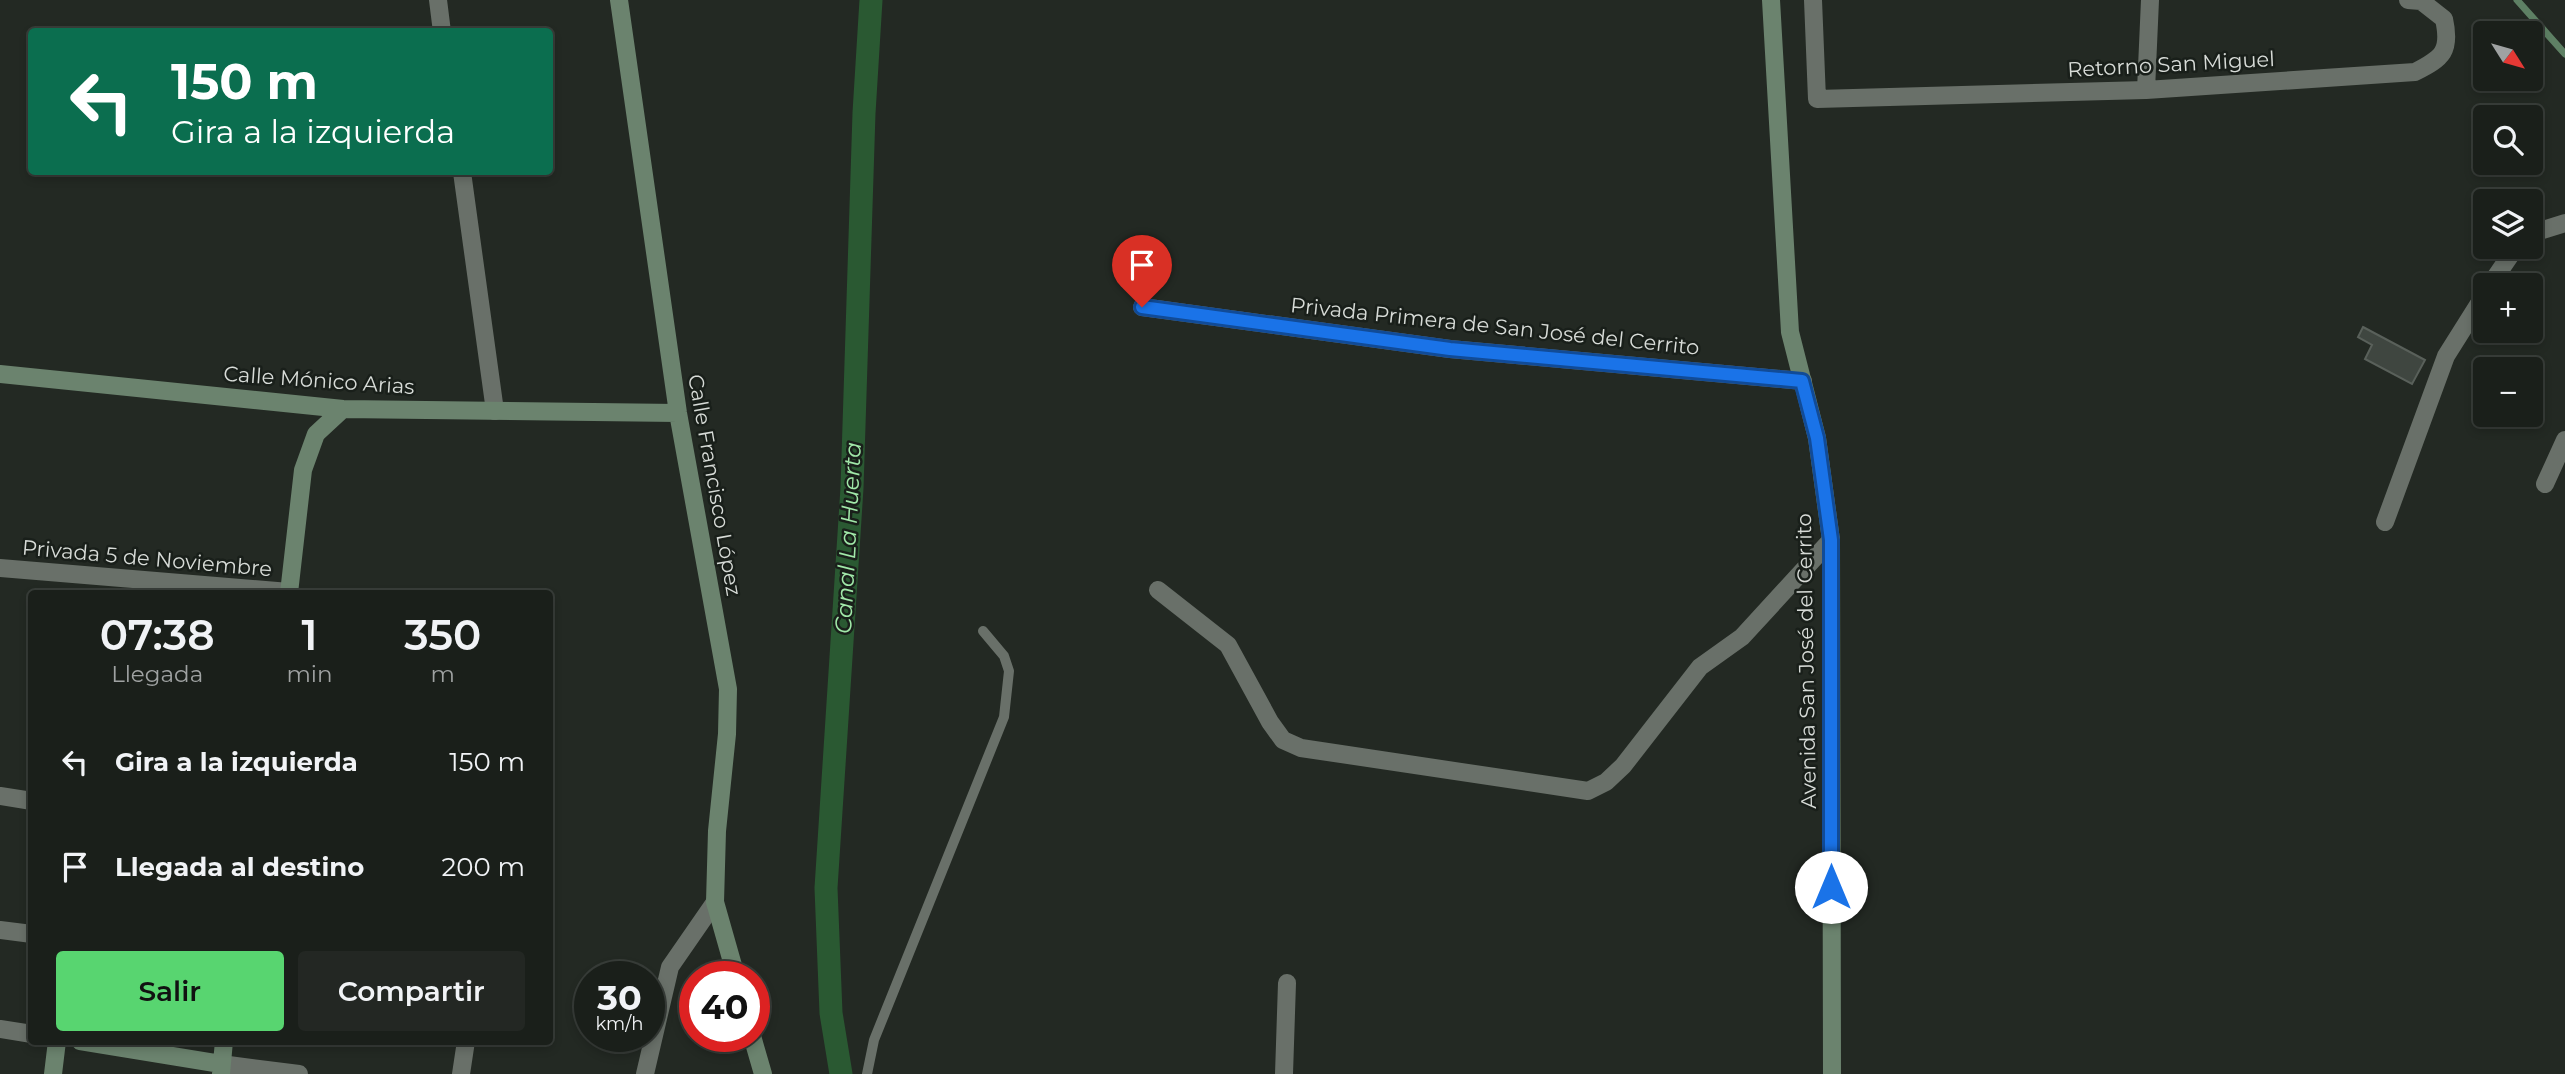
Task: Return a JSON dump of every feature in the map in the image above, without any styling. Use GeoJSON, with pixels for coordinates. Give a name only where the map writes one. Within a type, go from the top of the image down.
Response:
{"type":"FeatureCollection","features":[{"type":"Feature","properties":{"kind":"street"},"geometry":{"type":"LineString","coordinates":[[438,0],[442,28]]}},
{"type":"Feature","properties":{"kind":"street","name":"Calle Francisco López"},"geometry":{"type":"LineString","coordinates":[[619,0],[678,413],[727,689],[727,734],[717,831],[715,902],[732,961]]}},
{"type":"Feature","properties":{"kind":"street","name":"Avenida San José del Cerrito"},"geometry":{"type":"LineString","coordinates":[[1771,0],[1790,332],[1817,438],[1831,540],[1832,1074]]}},
{"type":"Feature","properties":{"kind":"street","name":"Retorno San Miguel"},"geometry":{"type":"LineString","coordinates":[[1813,0],[1817,99],[2146,90],[2415,72],[2437,61],[2448,38],[2444,19],[2421,1],[2408,0]]}},
{"type":"Feature","properties":{"kind":"street"},"geometry":{"type":"LineString","coordinates":[[2146,90],[2150,0]]}},
{"type":"Feature","properties":{"kind":"street"},"geometry":{"type":"LineString","coordinates":[[461,175],[495,411]]}},
{"type":"Feature","properties":{"kind":"street"},"geometry":{"type":"LineString","coordinates":[[2543,230],[2565,223]]}},
{"type":"Feature","properties":{"kind":"street","name":"Privada Primera de San José del Cerrito"},"geometry":{"type":"LineString","coordinates":[[1142,307],[1450,349],[1802,381]]}},
{"type":"Feature","properties":{"kind":"street"},"geometry":{"type":"LineString","coordinates":[[2385,522],[2446,356],[2473,313]]}},
{"type":"Feature","properties":{"kind":"street","name":"Calle Mónico Arias"},"geometry":{"type":"LineString","coordinates":[[0,374],[343,409],[678,413]]}},
{"type":"Feature","properties":{"kind":"street"},"geometry":{"type":"LineString","coordinates":[[289,590],[303,470],[316,434],[343,409]]}},
{"type":"Feature","properties":{"kind":"street"},"geometry":{"type":"LineString","coordinates":[[2545,484],[2565,440]]}},
{"type":"Feature","properties":{"kind":"street"},"geometry":{"type":"LineString","coordinates":[[1158,590],[1228,645],[1270,722],[1283,740],[1301,748],[1588,791],[1606,782],[1623,766],[1700,667],[1742,637],[1831,540]]}},
{"type":"Feature","properties":{"kind":"street","name":"Privada 5 de Noviembre"},"geometry":{"type":"LineString","coordinates":[[0,568],[254,590]]}},
{"type":"Feature","properties":{"kind":"street"},"geometry":{"type":"LineString","coordinates":[[0,796],[28,800]]}},
{"type":"Feature","properties":{"kind":"street"},"geometry":{"type":"LineString","coordinates":[[645,1074],[670,967],[715,902]]}},
{"type":"Feature","properties":{"kind":"street"},"geometry":{"type":"LineString","coordinates":[[0,930],[28,934]]}},
{"type":"Feature","properties":{"kind":"street"},"geometry":{"type":"LineString","coordinates":[[1284,1074],[1287,983]]}},
{"type":"Feature","properties":{"kind":"street"},"geometry":{"type":"LineString","coordinates":[[0,1029],[28,1033]]}},
{"type":"Feature","properties":{"kind":"street"},"geometry":{"type":"LineString","coordinates":[[53,1074],[57,1045]]}},
{"type":"Feature","properties":{"kind":"street"},"geometry":{"type":"LineString","coordinates":[[100,1045],[221,1069],[299,1074]]}},
{"type":"Feature","properties":{"kind":"street"},"geometry":{"type":"LineString","coordinates":[[221,1069],[224,1045]]}},
{"type":"Feature","properties":{"kind":"street"},"geometry":{"type":"LineString","coordinates":[[461,1074],[465,1045]]}},
{"type":"Feature","properties":{"kind":"street"},"geometry":{"type":"LineString","coordinates":[[757,1052],[763,1074]]}},
{"type":"Feature","properties":{"kind":"lane"},"geometry":{"type":"LineString","coordinates":[[867,1074],[874,1040],[1004,717],[1010,671],[1004,656],[983,631]]}},
{"type":"Feature","properties":{"kind":"building"},"geometry":{"type":"Polygon","coordinates":[[[2363,327],[2425,360],[2412,384],[2365,359],[2372,345],[2358,337],[2363,327]]]}},
{"type":"Feature","properties":{"kind":"waterway","name":"Canal La Huerta"},"geometry":{"type":"LineString","coordinates":[[841,1074],[831,1013],[826,888],[852,488],[864,113],[871,0]]}},
{"type":"Feature","properties":{"kind":"waterway"},"geometry":{"type":"LineString","coordinates":[[2517,0],[2565,54]]}},
{"type":"Feature","properties":{"kind":"route"},"geometry":{"type":"LineString","coordinates":[[1142,307],[1450,349],[1802,381],[1817,438],[1831,540],[1831,887]]}}]}
